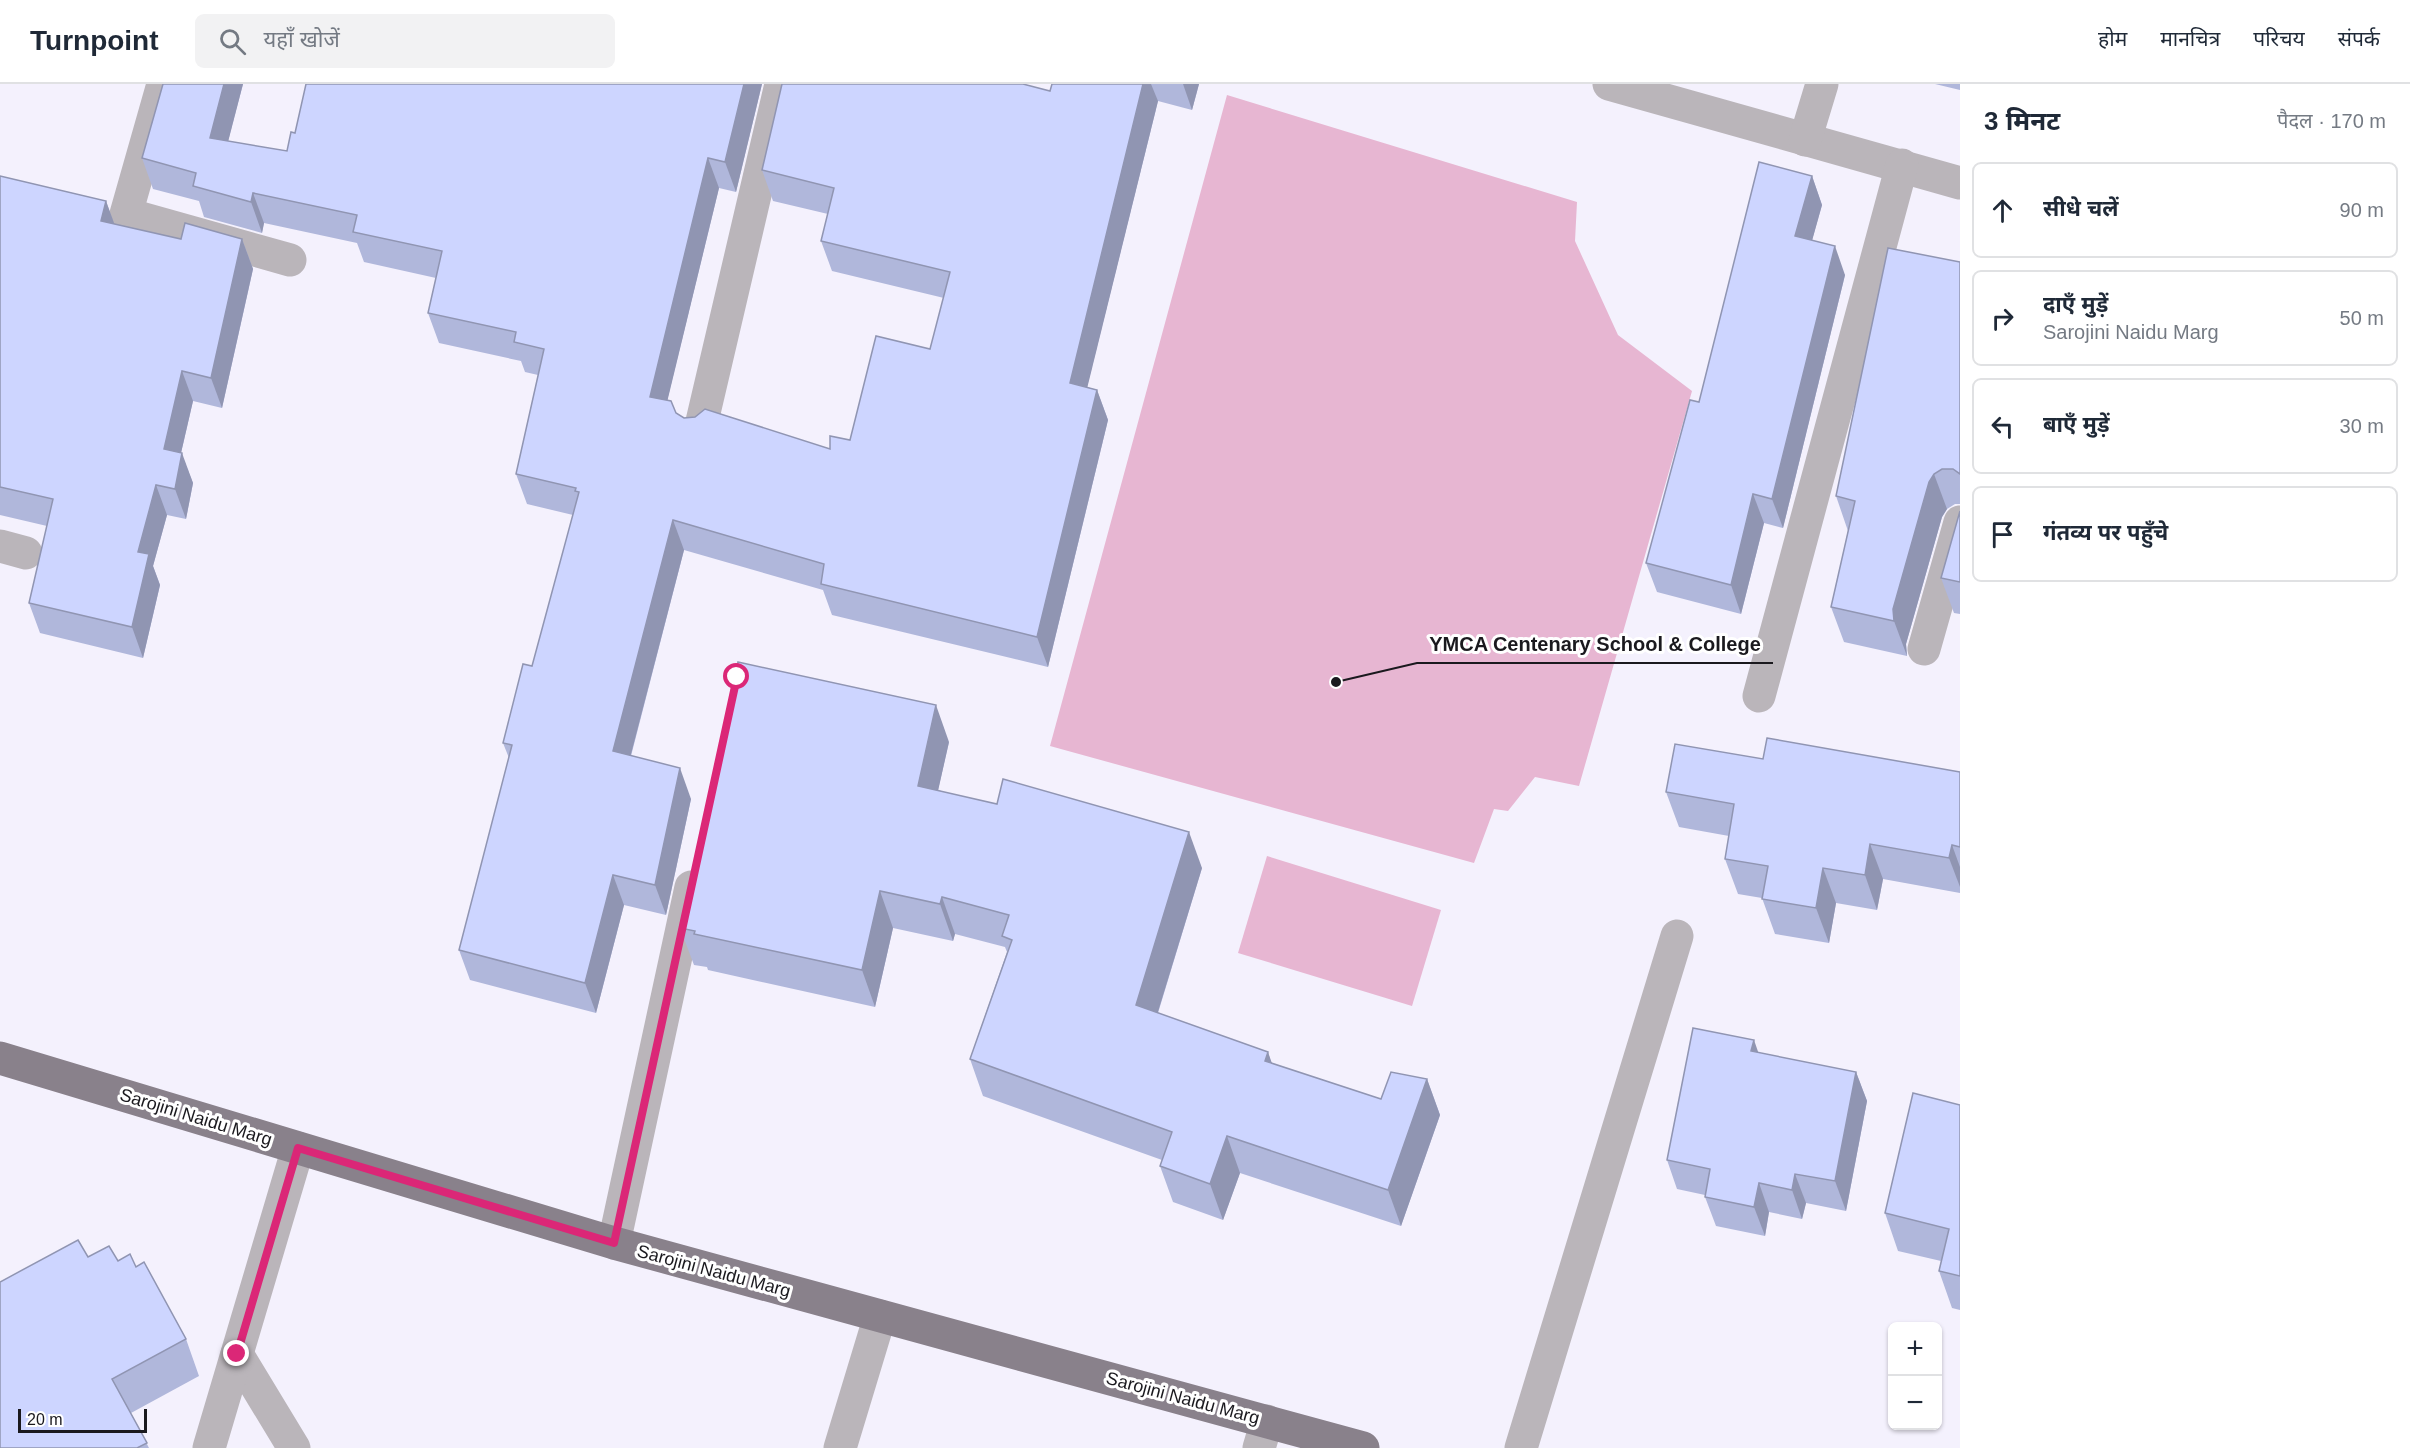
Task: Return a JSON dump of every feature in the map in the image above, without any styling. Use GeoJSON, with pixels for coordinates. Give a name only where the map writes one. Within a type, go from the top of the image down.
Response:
{"type":"FeatureCollection","features":[{"type":"Feature","properties":{"kind":"main road","name":"Sarojini Naidu Marg"},"geometry":{"type":"LineString","coordinates":[[0,1058],[614,1243],[880,1316],[1263,1435],[1363,1448]]}},
{"type":"Feature","properties":{"kind":"street"},"geometry":{"type":"LineString","coordinates":[[126,214],[163,84]]}},
{"type":"Feature","properties":{"kind":"street"},"geometry":{"type":"LineString","coordinates":[[700,430],[781,84]]}},
{"type":"Feature","properties":{"kind":"street"},"geometry":{"type":"LineString","coordinates":[[1609,84],[1960,183]]}},
{"type":"Feature","properties":{"kind":"street"},"geometry":{"type":"LineString","coordinates":[[1805,140],[1822,84]]}},
{"type":"Feature","properties":{"kind":"street"},"geometry":{"type":"LineString","coordinates":[[1759,696],[1902,165]]}},
{"type":"Feature","properties":{"kind":"street"},"geometry":{"type":"LineString","coordinates":[[92,206],[290,260]]}},
{"type":"Feature","properties":{"kind":"street"},"geometry":{"type":"LineString","coordinates":[[1924,649],[1960,522]]}},
{"type":"Feature","properties":{"kind":"street"},"geometry":{"type":"LineString","coordinates":[[614,1243],[696,862]]}},
{"type":"Feature","properties":{"kind":"street"},"geometry":{"type":"LineString","coordinates":[[1521,1448],[1677,936]]}},
{"type":"Feature","properties":{"kind":"street"},"geometry":{"type":"LineString","coordinates":[[209,1448],[298,1148]]}},
{"type":"Feature","properties":{"kind":"street"},"geometry":{"type":"LineString","coordinates":[[840,1448],[880,1316]]}},
{"type":"Feature","properties":{"kind":"street"},"geometry":{"type":"LineString","coordinates":[[237,1354],[294,1448]]}},
{"type":"Feature","properties":{"kind":"shaded area"},"geometry":{"type":"Polygon","coordinates":[[[1227,95],[1577,202],[1575,241],[1618,335],[1692,391],[1579,786],[1535,777],[1508,811],[1494,809],[1474,863],[1050,746],[1227,95]]]}},
{"type":"Feature","properties":{"kind":"shaded area"},"geometry":{"type":"Polygon","coordinates":[[[1267,856],[1441,910],[1412,1006],[1238,953],[1267,856]]]}},
{"type":"Feature","properties":{"kind":"building"},"geometry":{"type":"Polygon","coordinates":[[[163,84],[224,84],[210,138],[287,151],[291,132],[295,133],[306,84],[744,84],[725,162],[708,158],[650,397],[671,401],[676,413],[684,418],[695,417],[705,409],[830,449],[830,436],[850,440],[876,336],[930,349],[950,272],[821,241],[834,188],[762,170],[782,84],[1023,84],[1050,91],[1052,84],[1143,84],[1070,383],[1097,390],[1037,637],[821,584],[824,564],[673,520],[613,751],[680,768],[655,885],[613,875],[585,983],[459,950],[512,745],[503,743],[523,664],[532,666],[579,492],[575,491],[576,488],[516,474],[544,349],[514,342],[516,332],[428,313],[442,251],[353,232],[357,215],[253,193],[251,202],[193,186],[196,173],[142,158],[163,84]]]}},
{"type":"Feature","properties":{"kind":"building"},"geometry":{"type":"Polygon","coordinates":[[[1759,162],[1812,176],[1795,236],[1835,246],[1772,499],[1753,494],[1731,585],[1646,563],[1690,400],[1699,402],[1759,162]]]}},
{"type":"Feature","properties":{"kind":"building"},"geometry":{"type":"Polygon","coordinates":[[[0,176],[106,201],[101,221],[181,239],[185,223],[242,239],[211,378],[182,371],[164,449],[182,453],[175,489],[156,485],[138,552],[149,554],[132,627],[29,603],[53,499],[0,487],[0,176]]]}},
{"type":"Feature","properties":{"kind":"building"},"geometry":{"type":"Polygon","coordinates":[[[1888,248],[1960,262],[1960,474],[1953,469],[1942,469],[1934,474],[1929,482],[1893,609],[1894,621],[1831,607],[1855,501],[1836,496],[1888,248]]]}},
{"type":"Feature","properties":{"kind":"building"},"geometry":{"type":"Polygon","coordinates":[[[1960,511],[1960,582],[1941,578],[1960,511]]]}},
{"type":"Feature","properties":{"kind":"building"},"geometry":{"type":"Polygon","coordinates":[[[738,662],[936,705],[918,786],[997,804],[1003,779],[1189,832],[1136,1005],[1268,1052],[1265,1061],[1381,1099],[1391,1072],[1427,1079],[1388,1190],[1227,1136],[1210,1184],[1160,1166],[1172,1132],[970,1059],[1012,940],[1002,936],[1009,915],[942,897],[940,904],[880,891],[862,970],[694,934],[695,931],[680,928],[738,662]]]}},
{"type":"Feature","properties":{"kind":"building"},"geometry":{"type":"Polygon","coordinates":[[[1767,738],[1960,772],[1960,847],[1952,845],[1949,858],[1870,844],[1865,875],[1823,868],[1816,908],[1762,899],[1768,866],[1725,859],[1734,804],[1666,792],[1675,744],[1763,759],[1767,738]]]}},
{"type":"Feature","properties":{"kind":"building"},"geometry":{"type":"Polygon","coordinates":[[[1693,1028],[1754,1040],[1751,1051],[1856,1072],[1835,1181],[1795,1174],[1792,1190],[1759,1183],[1754,1207],[1705,1197],[1710,1169],[1667,1160],[1693,1028]]]}},
{"type":"Feature","properties":{"kind":"building"},"geometry":{"type":"Polygon","coordinates":[[[1913,1093],[1960,1105],[1960,1276],[1939,1271],[1949,1229],[1885,1213],[1913,1093]]]}},
{"type":"Feature","properties":{"kind":"building"},"geometry":{"type":"Polygon","coordinates":[[[78,1240],[88,1257],[109,1246],[118,1261],[130,1254],[136,1267],[144,1262],[186,1339],[112,1379],[147,1443],[137,1448],[0,1448],[0,1282],[78,1240]]]}},
{"type":"Feature","properties":{"kind":"place","name":"YMCA Centenary School & College"},"geometry":{"type":"Point","coordinates":[1336,682]}},
{"type":"Feature","properties":{"kind":"route"},"geometry":{"type":"LineString","coordinates":[[237,1354],[298,1148],[614,1243],[737,677]]}}]}
